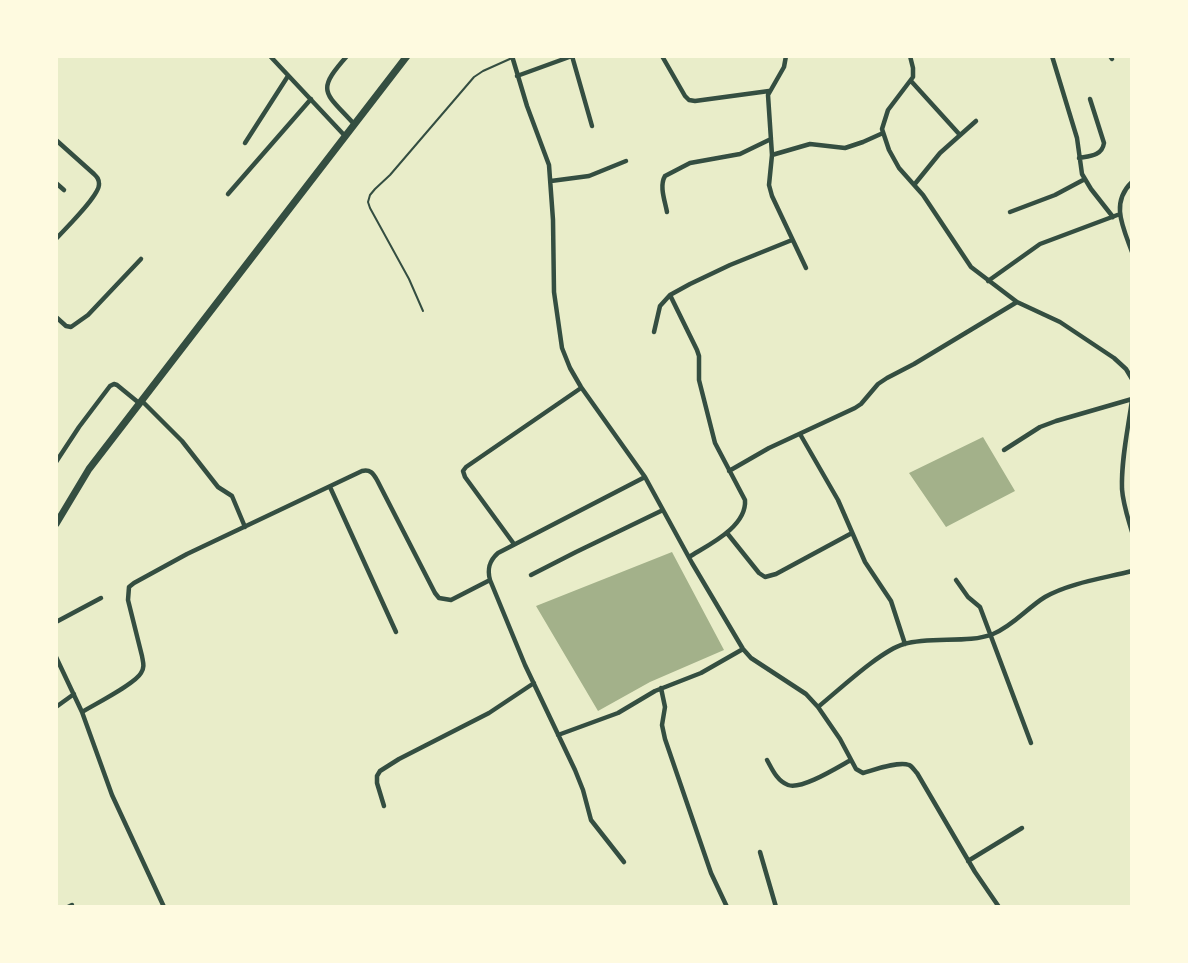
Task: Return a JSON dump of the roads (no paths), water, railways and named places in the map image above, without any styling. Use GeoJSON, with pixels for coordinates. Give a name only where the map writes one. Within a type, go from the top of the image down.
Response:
{"type":"FeatureCollection","features":[{"type":"Feature","properties":{"kind":"main road"},"geometry":{"type":"LineString","coordinates":[[56,524],[89,469],[407,56]]}},
{"type":"Feature","properties":{"kind":"street"},"geometry":{"type":"LineString","coordinates":[[270,56],[345,136]]}},
{"type":"Feature","properties":{"kind":"street"},"geometry":{"type":"LineString","coordinates":[[517,76],[572,56],[592,126]]}},
{"type":"Feature","properties":{"kind":"street"},"geometry":{"type":"LineString","coordinates":[[662,56],[689,100],[769,91]]}},
{"type":"Feature","properties":{"kind":"street"},"geometry":{"type":"LineString","coordinates":[[786,56],[784,67],[769,91],[767,104],[772,155],[769,185],[806,268]]}},
{"type":"Feature","properties":{"kind":"street"},"geometry":{"type":"LineString","coordinates":[[910,56],[913,77],[888,110],[882,129],[889,150],[900,168],[915,185],[971,267],[1017,302],[1060,321],[1114,358],[1132,379]]}},
{"type":"Feature","properties":{"kind":"street"},"geometry":{"type":"LineString","coordinates":[[1052,56],[1077,138],[1085,180],[1113,217]]}},
{"type":"Feature","properties":{"kind":"street"},"geometry":{"type":"LineString","coordinates":[[343,57],[328,80],[326,91],[354,124]]}},
{"type":"Feature","properties":{"kind":"street"},"geometry":{"type":"LineString","coordinates":[[513,57],[517,76],[549,165],[554,292],[562,348],[570,368],[645,477],[743,649],[751,659],[806,694],[840,739],[856,769],[863,773],[894,765],[908,764],[912,767],[999,907]]}},
{"type":"Feature","properties":{"kind":"street"},"geometry":{"type":"LineString","coordinates":[[245,143],[288,76]]}},
{"type":"Feature","properties":{"kind":"street"},"geometry":{"type":"LineString","coordinates":[[911,81],[960,135]]}},
{"type":"Feature","properties":{"kind":"street"},"geometry":{"type":"LineString","coordinates":[[228,194],[311,99]]}},
{"type":"Feature","properties":{"kind":"street"},"geometry":{"type":"LineString","coordinates":[[1079,158],[1096,155],[1101,152],[1104,143],[1090,99]]}},
{"type":"Feature","properties":{"kind":"street"},"geometry":{"type":"LineString","coordinates":[[915,185],[940,153],[976,121]]}},
{"type":"Feature","properties":{"kind":"street"},"geometry":{"type":"LineString","coordinates":[[772,155],[810,144],[845,148],[883,133]]}},
{"type":"Feature","properties":{"kind":"street"},"geometry":{"type":"LineString","coordinates":[[667,212],[662,184],[665,176],[690,163],[740,154],[771,139]]}},
{"type":"Feature","properties":{"kind":"street"},"geometry":{"type":"LineString","coordinates":[[56,140],[99,179],[88,203],[57,234]]}},
{"type":"Feature","properties":{"kind":"street"},"geometry":{"type":"LineString","coordinates":[[551,181],[589,176],[626,161]]}},
{"type":"Feature","properties":{"kind":"street"},"geometry":{"type":"LineString","coordinates":[[1010,212],[1085,180]]}},
{"type":"Feature","properties":{"kind":"street"},"geometry":{"type":"LineString","coordinates":[[1132,182],[1120,199],[1119,206],[1132,252]]}},
{"type":"Feature","properties":{"kind":"street"},"geometry":{"type":"LineString","coordinates":[[56,183],[64,190]]}},
{"type":"Feature","properties":{"kind":"street"},"geometry":{"type":"LineString","coordinates":[[988,281],[1040,244],[1120,214]]}},
{"type":"Feature","properties":{"kind":"street"},"geometry":{"type":"LineString","coordinates":[[654,332],[660,306],[670,295],[730,265],[792,240]]}},
{"type":"Feature","properties":{"kind":"street"},"geometry":{"type":"LineString","coordinates":[[56,317],[66,326],[75,325],[88,315],[141,259]]}},
{"type":"Feature","properties":{"kind":"street"},"geometry":{"type":"LineString","coordinates":[[670,295],[699,356],[699,380],[715,443],[745,500],[738,520],[726,533],[689,557]]}},
{"type":"Feature","properties":{"kind":"street"},"geometry":{"type":"LineString","coordinates":[[729,471],[769,448],[855,408],[878,384],[1017,302]]}},
{"type":"Feature","properties":{"kind":"street"},"geometry":{"type":"LineString","coordinates":[[56,462],[79,427],[114,384],[141,402],[182,441],[218,487],[232,496],[244,527]]}},
{"type":"Feature","properties":{"kind":"street"},"geometry":{"type":"LineString","coordinates":[[514,544],[463,471],[581,387]]}},
{"type":"Feature","properties":{"kind":"street"},"geometry":{"type":"LineString","coordinates":[[1004,450],[1040,427],[1132,400],[1122,490],[1132,532]]}},
{"type":"Feature","properties":{"kind":"street"},"geometry":{"type":"LineString","coordinates":[[800,434],[838,500],[870,571],[891,601],[905,644]]}},
{"type":"Feature","properties":{"kind":"street"},"geometry":{"type":"LineString","coordinates":[[82,712],[130,683],[142,672],[144,665],[128,600],[129,587],[187,554],[362,471],[373,473],[439,598],[451,600],[490,580]]}},
{"type":"Feature","properties":{"kind":"street"},"geometry":{"type":"LineString","coordinates":[[624,862],[592,820],[583,790],[534,683],[488,572],[493,557],[514,544],[645,477]]}},
{"type":"Feature","properties":{"kind":"street"},"geometry":{"type":"LineString","coordinates":[[330,486],[396,632]]}},
{"type":"Feature","properties":{"kind":"street"},"geometry":{"type":"LineString","coordinates":[[531,575],[663,510]]}},
{"type":"Feature","properties":{"kind":"street"},"geometry":{"type":"LineString","coordinates":[[726,533],[765,577],[852,533]]}},
{"type":"Feature","properties":{"kind":"street"},"geometry":{"type":"LineString","coordinates":[[818,707],[895,647],[931,639],[990,635],[1060,590],[1132,571]]}},
{"type":"Feature","properties":{"kind":"street"},"geometry":{"type":"LineString","coordinates":[[956,580],[968,597],[980,607],[1031,743]]}},
{"type":"Feature","properties":{"kind":"street"},"geometry":{"type":"LineString","coordinates":[[56,622],[101,598]]}},
{"type":"Feature","properties":{"kind":"street"},"geometry":{"type":"LineString","coordinates":[[558,735],[618,713],[661,688],[701,673],[743,649]]}},
{"type":"Feature","properties":{"kind":"street"},"geometry":{"type":"LineString","coordinates":[[56,657],[82,712],[112,795],[164,907]]}},
{"type":"Feature","properties":{"kind":"street"},"geometry":{"type":"LineString","coordinates":[[384,806],[377,783],[380,771],[489,713],[534,683]]}},
{"type":"Feature","properties":{"kind":"street"},"geometry":{"type":"LineString","coordinates":[[661,688],[665,739],[711,873],[727,907]]}},
{"type":"Feature","properties":{"kind":"street"},"geometry":{"type":"LineString","coordinates":[[56,707],[74,694]]}},
{"type":"Feature","properties":{"kind":"street"},"geometry":{"type":"LineString","coordinates":[[766,760],[781,781],[793,786],[806,783],[851,760]]}},
{"type":"Feature","properties":{"kind":"street"},"geometry":{"type":"LineString","coordinates":[[968,861],[1022,828]]}},
{"type":"Feature","properties":{"kind":"street"},"geometry":{"type":"LineString","coordinates":[[760,852],[776,907]]}},
{"type":"Feature","properties":{"kind":"lane"},"geometry":{"type":"LineString","coordinates":[[424,311],[370,208],[370,195],[474,77],[513,57]]}}]}
